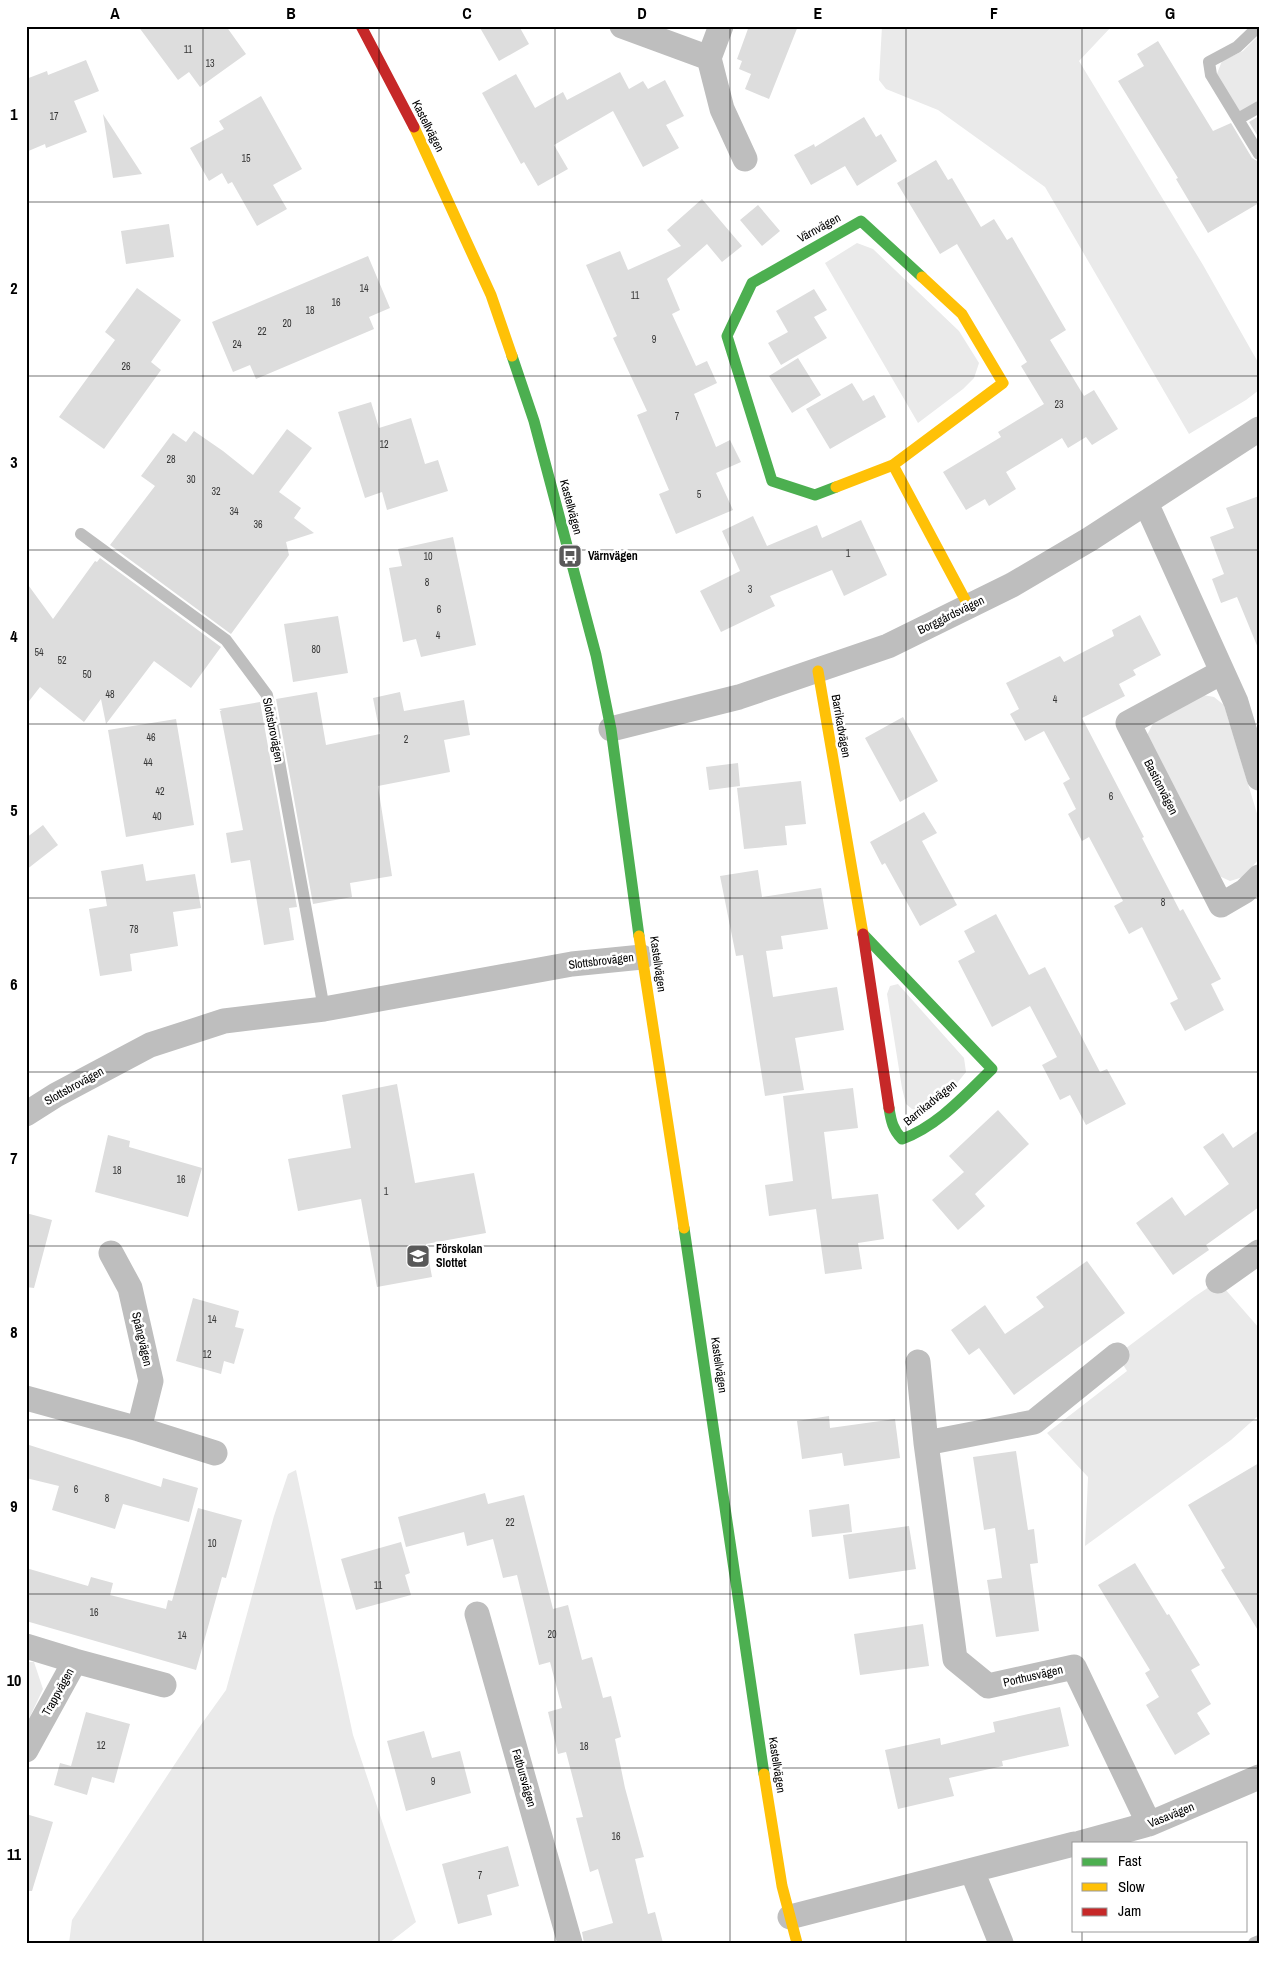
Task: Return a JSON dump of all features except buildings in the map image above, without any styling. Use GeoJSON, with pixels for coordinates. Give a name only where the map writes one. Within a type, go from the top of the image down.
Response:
{"type":"FeatureCollection","features":[{"type":"Feature","properties":{"kind":"street","name":"Kastellvägen"},"geometry":{"type":"LineString","coordinates":[[361,26],[426,151],[490,295],[534,421],[596,655],[611,729],[642,956],[702,1343],[760,1748],[782,1886],[797,1943]]}},
{"type":"Feature","properties":{"kind":"street"},"geometry":{"type":"LineString","coordinates":[[622,26],[708,58]]}},
{"type":"Feature","properties":{"kind":"street"},"geometry":{"type":"LineString","coordinates":[[721,26],[708,58],[722,109],[745,159]]}},
{"type":"Feature","properties":{"kind":"street","name":"Värnvägen"},"geometry":{"type":"LineString","coordinates":[[860,221],[962,314],[1003,383],[893,465],[814,495],[772,481],[728,336],[752,283],[860,221]]}},
{"type":"Feature","properties":{"kind":"street","name":"Borggårdsvägen"},"geometry":{"type":"LineString","coordinates":[[611,729],[739,696],[888,646],[1020,581],[1090,540],[1259,429]]}},
{"type":"Feature","properties":{"kind":"street"},"geometry":{"type":"LineString","coordinates":[[893,465],[969,606]]}},
{"type":"Feature","properties":{"kind":"street"},"geometry":{"type":"LineString","coordinates":[[1146,502],[1236,702],[1259,778]]}},
{"type":"Feature","properties":{"kind":"street","name":"Barrikadvägen"},"geometry":{"type":"LineString","coordinates":[[818,671],[863,934],[892,1125],[902,1140],[911,1138],[930,1124],[992,1069],[863,934]]}},
{"type":"Feature","properties":{"kind":"street","name":"Bastionvägen"},"geometry":{"type":"LineString","coordinates":[[1222,672],[1128,723],[1221,905],[1245,892],[1259,877]]}},
{"type":"Feature","properties":{"kind":"street","name":"Slottsbrovägen"},"geometry":{"type":"LineString","coordinates":[[26,1114],[56,1095],[150,1045],[224,1021],[324,1009],[572,964],[642,956]]}},
{"type":"Feature","properties":{"kind":"street"},"geometry":{"type":"LineString","coordinates":[[1218,1282],[1259,1252]]}},
{"type":"Feature","properties":{"kind":"street","name":"Spångvägen"},"geometry":{"type":"LineString","coordinates":[[111,1253],[130,1288],[151,1381],[139,1429]]}},
{"type":"Feature","properties":{"kind":"street"},"geometry":{"type":"LineString","coordinates":[[926,1443],[1034,1422],[1117,1355]]}},
{"type":"Feature","properties":{"kind":"street","name":"Porthusvägen"},"geometry":{"type":"LineString","coordinates":[[918,1362],[926,1443],[955,1660],[988,1686],[1074,1667],[1149,1824]]}},
{"type":"Feature","properties":{"kind":"street"},"geometry":{"type":"LineString","coordinates":[[26,1398],[139,1429],[215,1453]]}},
{"type":"Feature","properties":{"kind":"street","name":"Fatbursvägen"},"geometry":{"type":"LineString","coordinates":[[478,1614],[570,1943]]}},
{"type":"Feature","properties":{"kind":"street","name":"Trappvägen"},"geometry":{"type":"LineString","coordinates":[[26,1646],[164,1685]]}},
{"type":"Feature","properties":{"kind":"street","name":"Trappvägen"},"geometry":{"type":"LineString","coordinates":[[26,1750],[75,1661]]}},
{"type":"Feature","properties":{"kind":"street","name":"Vasavägen"},"geometry":{"type":"LineString","coordinates":[[1084,1842],[1149,1824],[1259,1777]]}},
{"type":"Feature","properties":{"kind":"street"},"geometry":{"type":"LineString","coordinates":[[790,1917],[972,1872],[1072,1845]]}},
{"type":"Feature","properties":{"kind":"street"},"geometry":{"type":"LineString","coordinates":[[972,1872],[1001,1943]]}},
{"type":"Feature","properties":{"kind":"lane"},"geometry":{"type":"LineString","coordinates":[[1259,26],[1236,47],[1209,62],[1211,75],[1259,154]]}},
{"type":"Feature","properties":{"kind":"lane"},"geometry":{"type":"LineString","coordinates":[[1238,119],[1259,107]]}},
{"type":"Feature","properties":{"kind":"lane","name":"Slottsbrovägen"},"geometry":{"type":"LineString","coordinates":[[81,534],[226,640],[267,695],[324,1009]]}},
{"type":"Feature","properties":{"kind":"lane"},"geometry":{"type":"LineString","coordinates":[[1254,1943],[1259,1941]]}},
{"type":"Feature","properties":{"kind":"shaded area"},"geometry":{"type":"Polygon","coordinates":[[[882,26],[1112,26],[1079,61],[1203,265],[1259,364],[1259,390],[1246,400],[1189,434],[1045,187],[938,110],[886,89],[879,80],[882,26]]]}},
{"type":"Feature","properties":{"kind":"shaded area"},"geometry":{"type":"Polygon","coordinates":[[[1259,35],[1259,105],[1241,116],[1216,76],[1222,61],[1243,51],[1259,35]]]}},
{"type":"Feature","properties":{"kind":"shaded area"},"geometry":{"type":"Polygon","coordinates":[[[857,243],[873,249],[959,331],[979,363],[974,378],[963,389],[918,423],[825,263],[857,243]]]}},
{"type":"Feature","properties":{"kind":"shaded area"},"geometry":{"type":"Polygon","coordinates":[[[1203,695],[1214,697],[1224,705],[1259,820],[1259,859],[1243,877],[1230,881],[1217,875],[1147,735],[1155,720],[1203,695]]]}},
{"type":"Feature","properties":{"kind":"shaded area"},"geometry":{"type":"Polygon","coordinates":[[[898,984],[964,1058],[966,1072],[949,1093],[922,1111],[912,1109],[906,1104],[902,1088],[887,994],[890,986],[898,984]]]}},
{"type":"Feature","properties":{"kind":"shaded area"},"geometry":{"type":"Polygon","coordinates":[[[1218,1281],[1259,1328],[1259,1415],[1231,1440],[1085,1546],[1088,1477],[1047,1433],[1127,1371],[1117,1355],[1218,1281]]]}},
{"type":"Feature","properties":{"kind":"shaded area"},"geometry":{"type":"Polygon","coordinates":[[[296,1470],[353,1735],[416,1922],[389,1943],[69,1943],[72,1920],[198,1729],[226,1690],[274,1516],[288,1474],[296,1470]]]}},
{"type":"Feature","properties":{"kind":"shaded area"},"geometry":{"type":"Polygon","coordinates":[[[26,1662],[34,1662],[43,1689],[26,1725],[26,1662]]]}},
{"type":"Feature","properties":{"kind":"traffic: fast"},"geometry":{"type":"LineString","coordinates":[[836,487],[815,495],[772,481],[727,336],[752,283],[861,221],[922,277]]}},
{"type":"Feature","properties":{"kind":"traffic: fast"},"geometry":{"type":"LineString","coordinates":[[512,356],[534,421],[596,655],[611,729],[639,936]]}},
{"type":"Feature","properties":{"kind":"traffic: fast"},"geometry":{"type":"LineString","coordinates":[[863,934],[992,1069],[939,1118],[902,1139],[893,1125],[889,1108]]}},
{"type":"Feature","properties":{"kind":"traffic: fast"},"geometry":{"type":"LineString","coordinates":[[684,1228],[764,1774]]}},
{"type":"Feature","properties":{"kind":"traffic: slow"},"geometry":{"type":"LineString","coordinates":[[414,127],[491,295],[512,356]]}},
{"type":"Feature","properties":{"kind":"traffic: slow"},"geometry":{"type":"LineString","coordinates":[[893,465],[1003,383],[962,314],[922,277]]}},
{"type":"Feature","properties":{"kind":"traffic: slow"},"geometry":{"type":"LineString","coordinates":[[836,487],[893,465],[969,607]]}},
{"type":"Feature","properties":{"kind":"traffic: slow"},"geometry":{"type":"LineString","coordinates":[[818,671],[863,934]]}},
{"type":"Feature","properties":{"kind":"traffic: slow"},"geometry":{"type":"LineString","coordinates":[[639,936],[684,1228]]}},
{"type":"Feature","properties":{"kind":"traffic: slow"},"geometry":{"type":"LineString","coordinates":[[764,1774],[782,1886],[797,1943]]}},
{"type":"Feature","properties":{"kind":"traffic: jam"},"geometry":{"type":"LineString","coordinates":[[361,26],[414,127]]}},
{"type":"Feature","properties":{"kind":"traffic: jam"},"geometry":{"type":"LineString","coordinates":[[863,934],[889,1108]]}},
{"type":"Feature","properties":{"kind":"place","name":"Värnvägen"},"geometry":{"type":"Point","coordinates":[570,556]}},
{"type":"Feature","properties":{"kind":"place","name":"Förskolan Slottet"},"geometry":{"type":"Point","coordinates":[418,1256]}}]}
